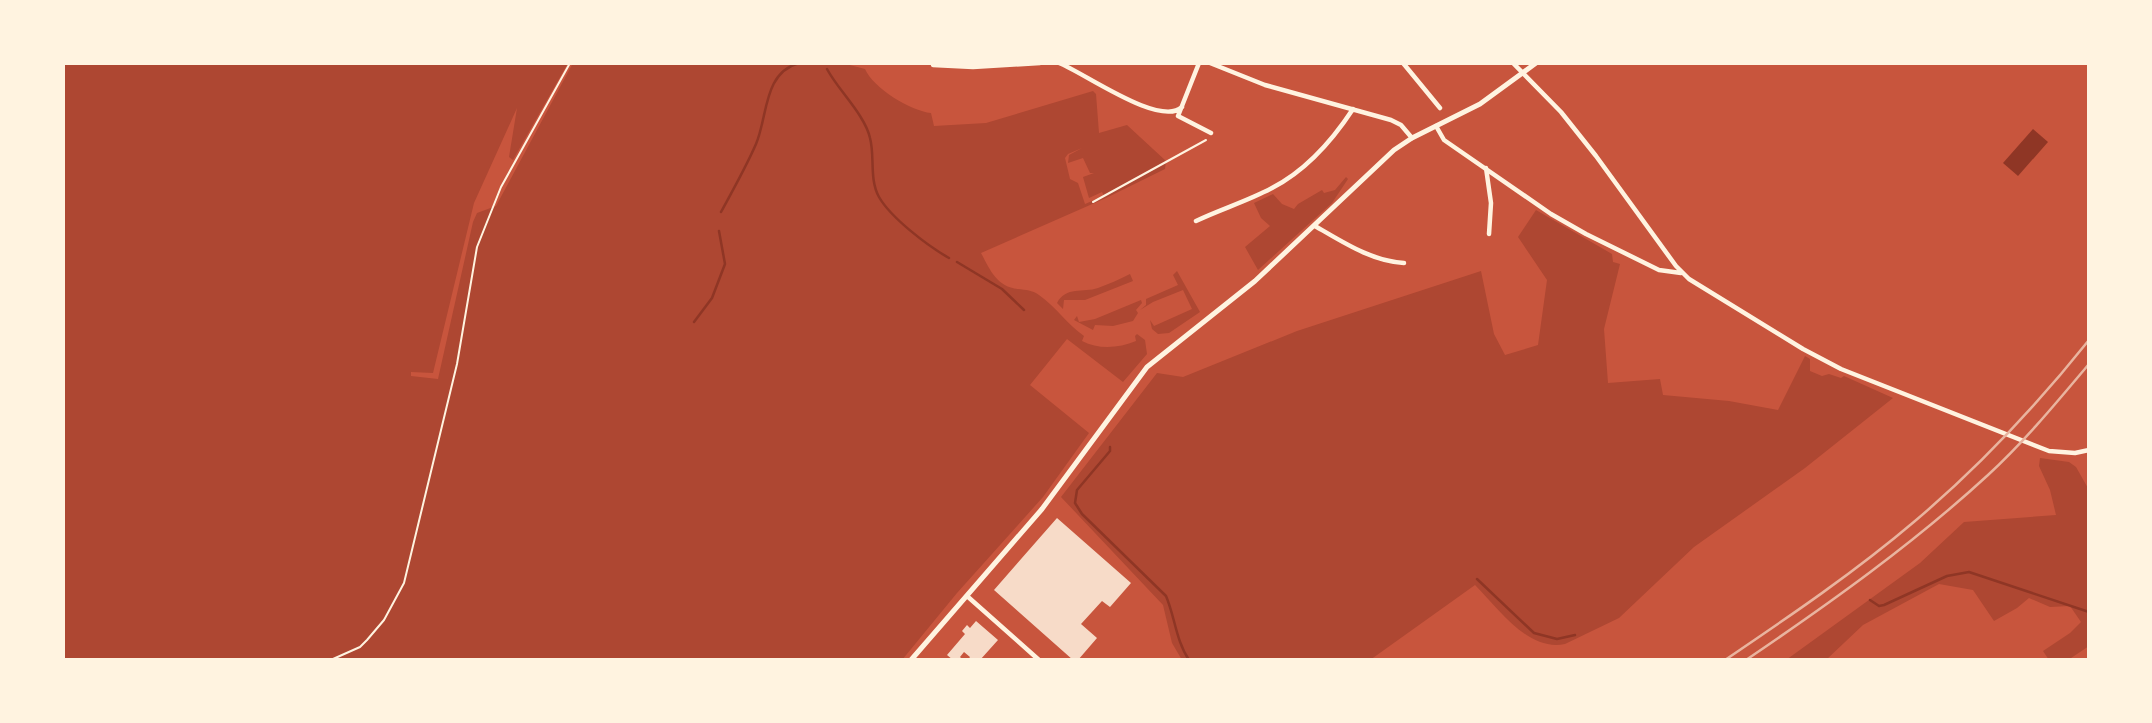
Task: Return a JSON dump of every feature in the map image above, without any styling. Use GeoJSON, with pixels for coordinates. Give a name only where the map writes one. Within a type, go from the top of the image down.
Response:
{"type":"FeatureCollection","features":[{"type":"Feature","properties":{"kind":"street"},"geometry":{"type":"LineString","coordinates":[[932,64],[973,67],[1040,63]]}},
{"type":"Feature","properties":{"kind":"street"},"geometry":{"type":"LineString","coordinates":[[1059,63],[1106,89],[1141,104],[1170,112],[1178,111],[1182,107]]}},
{"type":"Feature","properties":{"kind":"street"},"geometry":{"type":"LineString","coordinates":[[1199,63],[1178,116],[1211,133]]}},
{"type":"Feature","properties":{"kind":"street"},"geometry":{"type":"LineString","coordinates":[[1210,63],[1265,85],[1401,125],[1412,138]]}},
{"type":"Feature","properties":{"kind":"street"},"geometry":{"type":"LineString","coordinates":[[1403,63],[1440,108]]}},
{"type":"Feature","properties":{"kind":"street"},"geometry":{"type":"LineString","coordinates":[[1513,63],[1561,112],[1682,273],[1803,349],[1854,374],[2049,451],[2075,453],[2089,450]]}},
{"type":"Feature","properties":{"kind":"street"},"geometry":{"type":"LineString","coordinates":[[911,660],[1042,509],[1147,367],[1255,281],[1394,150],[1480,104],[1536,63]]}},
{"type":"Feature","properties":{"kind":"street"},"geometry":{"type":"LineString","coordinates":[[1196,221],[1273,188],[1296,173],[1328,143],[1353,109]]}},
{"type":"Feature","properties":{"kind":"street"},"geometry":{"type":"LineString","coordinates":[[1436,126],[1444,140],[1551,214],[1659,270],[1682,273]]}},
{"type":"Feature","properties":{"kind":"street"},"geometry":{"type":"LineString","coordinates":[[1486,167],[1491,203],[1489,234]]}},
{"type":"Feature","properties":{"kind":"street"},"geometry":{"type":"LineString","coordinates":[[1315,226],[1372,256],[1390,262],[1404,262]]}},
{"type":"Feature","properties":{"kind":"street"},"geometry":{"type":"LineString","coordinates":[[967,596],[1039,660]]}},
{"type":"Feature","properties":{"kind":"lane"},"geometry":{"type":"LineString","coordinates":[[333,659],[360,647],[367,640],[384,620],[404,583],[457,364],[477,247],[501,187],[570,63]]}},
{"type":"Feature","properties":{"kind":"path"},"geometry":{"type":"LineString","coordinates":[[1093,202],[1204,142],[1211,133]]}},
{"type":"Feature","properties":{"kind":"shaded area"},"geometry":{"type":"Polygon","coordinates":[[[63,63],[568,63],[513,160],[509,157],[517,108],[474,203],[433,373],[411,372],[411,376],[438,379],[473,222],[477,213],[496,206],[573,63],[842,63],[865,69],[884,91],[913,108],[931,113],[934,126],[986,123],[1093,91],[1096,94],[1099,133],[1127,125],[1166,161],[1165,169],[981,253],[999,281],[1011,288],[1039,295],[1084,336],[1082,341],[1095,346],[1116,346],[1136,341],[1137,334],[1145,340],[1147,354],[1123,382],[1067,339],[1030,385],[1089,433],[1043,497],[957,593],[902,660],[63,660],[63,63]],[[1082,148],[1068,154],[1065,158],[1070,179],[1078,183],[1085,204],[1104,196],[1102,192],[1089,198],[1083,177],[1094,173],[1090,173],[1083,158],[1068,163],[1069,155],[1082,148]]]}},
{"type":"Feature","properties":{"kind":"shaded area"},"geometry":{"type":"Polygon","coordinates":[[[2033,129],[2048,142],[2018,176],[2003,163],[2033,129]]]}},
{"type":"Feature","properties":{"kind":"shaded area"},"geometry":{"type":"Polygon","coordinates":[[[1346,177],[1348,179],[1332,203],[1258,270],[1245,247],[1270,226],[1261,218],[1254,203],[1273,194],[1282,204],[1294,209],[1322,190],[1324,193],[1335,190],[1346,177]]]}},
{"type":"Feature","properties":{"kind":"shaded area"},"geometry":{"type":"Polygon","coordinates":[[[1536,210],[1612,254],[1613,262],[1620,264],[1604,329],[1608,383],[1660,379],[1663,395],[1729,401],[1778,410],[1805,356],[1810,359],[1810,371],[1822,376],[1844,376],[1893,398],[1805,468],[1694,547],[1619,618],[1565,644],[1551,645],[1526,635],[1475,585],[1370,660],[1182,660],[1172,643],[1163,605],[1061,497],[1157,373],[1183,377],[1297,331],[1481,271],[1494,334],[1505,355],[1538,345],[1547,280],[1518,237],[1536,210]]]}},
{"type":"Feature","properties":{"kind":"shaded area"},"geometry":{"type":"Polygon","coordinates":[[[1177,271],[1200,312],[1169,333],[1158,334],[1152,329],[1150,320],[1154,326],[1192,309],[1183,290],[1140,310],[1146,305],[1146,299],[1178,285],[1173,275],[1177,271]]]}},
{"type":"Feature","properties":{"kind":"shaded area"},"geometry":{"type":"Polygon","coordinates":[[[1130,274],[1133,281],[1085,300],[1064,300],[1063,309],[1057,303],[1070,292],[1098,288],[1130,274]]]}},
{"type":"Feature","properties":{"kind":"shaded area"},"geometry":{"type":"Polygon","coordinates":[[[1141,300],[1133,321],[1113,326],[1095,325],[1093,330],[1074,320],[1077,316],[1079,322],[1095,319],[1141,300]]]}},
{"type":"Feature","properties":{"kind":"shaded area"},"geometry":{"type":"Polygon","coordinates":[[[2040,458],[2069,462],[2076,467],[2089,490],[2089,646],[2071,658],[2049,660],[2043,651],[2081,622],[2070,606],[2050,607],[2029,598],[1994,621],[1973,590],[1939,584],[1863,625],[1826,660],[1786,660],[1920,563],[1964,522],[2056,515],[2050,490],[2039,466],[2040,458]]]}},
{"type":"Feature","properties":{"kind":"building"},"geometry":{"type":"Polygon","coordinates":[[[1057,518],[1131,583],[1110,607],[1102,601],[1081,624],[1097,638],[1078,660],[1073,660],[994,590],[1057,518]]]}},
{"type":"Feature","properties":{"kind":"building"},"geometry":{"type":"Polygon","coordinates":[[[976,621],[998,640],[980,660],[968,660],[970,657],[964,652],[960,657],[963,660],[953,660],[947,655],[965,634],[962,631],[967,625],[970,628],[976,621]]]}},
{"type":"Feature","properties":{"kind":"waterway"},"geometry":{"type":"LineString","coordinates":[[721,212],[756,144],[773,86],[787,68],[799,63]]}},
{"type":"Feature","properties":{"kind":"waterway"},"geometry":{"type":"LineString","coordinates":[[827,69],[867,129],[874,183],[879,197],[892,214],[911,231],[949,258]]}},
{"type":"Feature","properties":{"kind":"waterway"},"geometry":{"type":"LineString","coordinates":[[694,322],[712,298],[725,264],[719,231]]}},
{"type":"Feature","properties":{"kind":"waterway"},"geometry":{"type":"LineString","coordinates":[[957,262],[1002,289],[1024,310]]}},
{"type":"Feature","properties":{"kind":"waterway"},"geometry":{"type":"LineString","coordinates":[[1110,447],[1110,451],[1077,490],[1075,503],[1082,514],[1166,596],[1181,645],[1189,660]]}},
{"type":"Feature","properties":{"kind":"waterway"},"geometry":{"type":"LineString","coordinates":[[1870,600],[1879,606],[1884,605],[1947,576],[1969,572],[2089,612]]}},
{"type":"Feature","properties":{"kind":"waterway"},"geometry":{"type":"LineString","coordinates":[[1477,579],[1534,633],[1557,639],[1575,635]]}},
{"type":"Feature","properties":{"kind":"railway"},"geometry":{"type":"LineString","coordinates":[[1725,660],[1846,576],[1939,500],[2007,435],[2089,340]]}},
{"type":"Feature","properties":{"kind":"railway"},"geometry":{"type":"LineString","coordinates":[[1746,660],[1870,572],[1960,500],[2015,449],[2089,364]]}}]}
